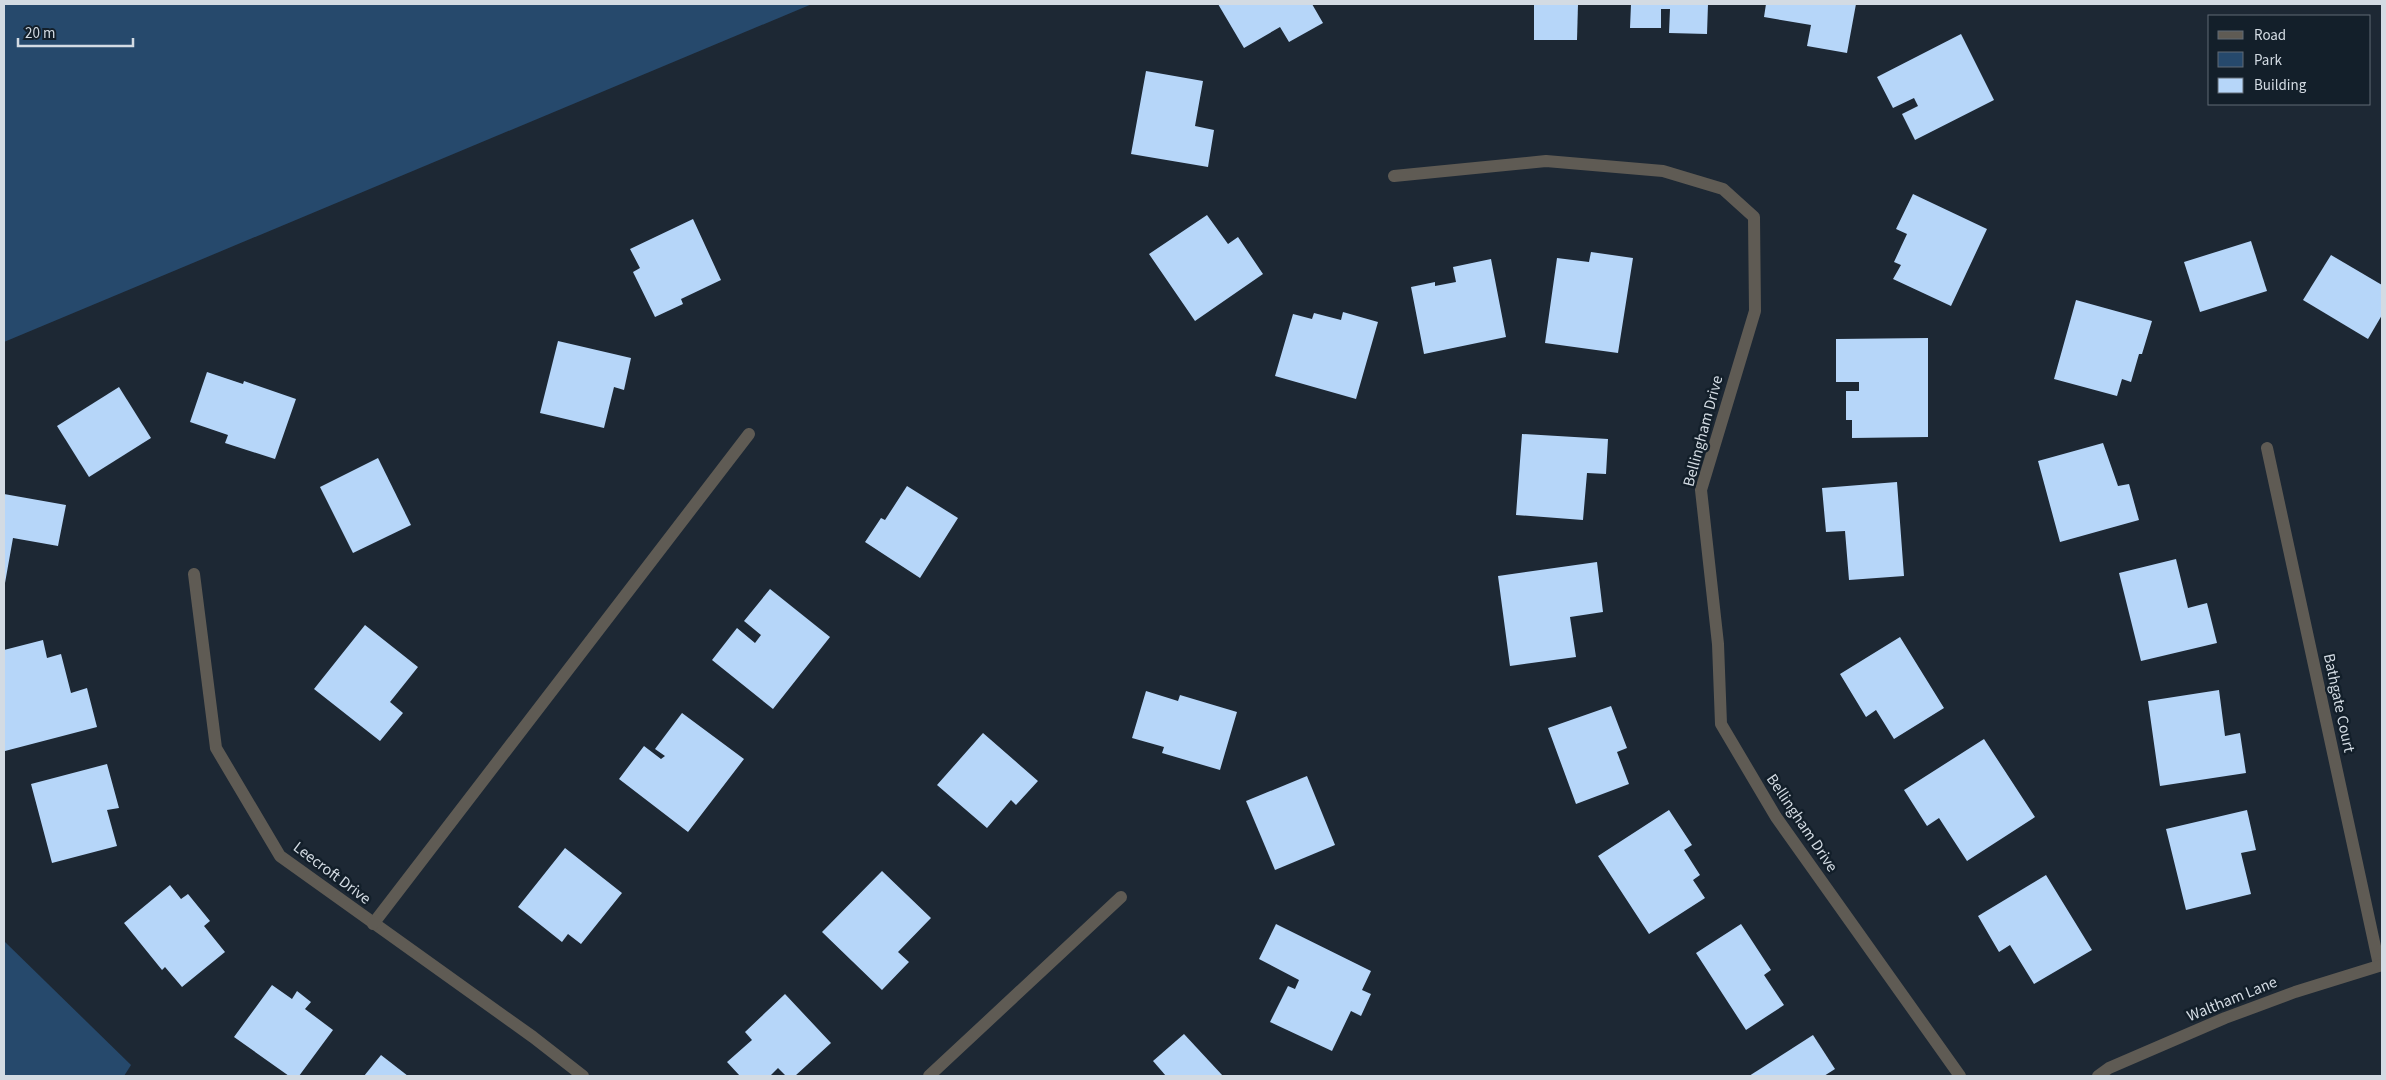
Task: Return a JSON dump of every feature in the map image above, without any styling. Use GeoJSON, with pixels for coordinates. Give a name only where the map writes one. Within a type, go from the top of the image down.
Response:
{"type":"FeatureCollection","features":[{"type":"Feature","properties":{"kind":"street","name":"Bellingham Drive"},"geometry":{"type":"LineString","coordinates":[[1394,176],[1546,161],[1663,171],[1723,188],[1754,217],[1755,310],[1701,490],[1718,644],[1721,724],[1776,817],[1960,1076]]}},
{"type":"Feature","properties":{"kind":"street"},"geometry":{"type":"LineString","coordinates":[[373,924],[749,434]]}},
{"type":"Feature","properties":{"kind":"street","name":"Bathgate Court"},"geometry":{"type":"LineString","coordinates":[[2267,448],[2381,965]]}},
{"type":"Feature","properties":{"kind":"street","name":"Leecroft Drive"},"geometry":{"type":"LineString","coordinates":[[194,574],[216,748],[280,856],[533,1037],[583,1076]]}},
{"type":"Feature","properties":{"kind":"street"},"geometry":{"type":"LineString","coordinates":[[929,1076],[1121,897]]}},
{"type":"Feature","properties":{"kind":"street","name":"Waltham Lane"},"geometry":{"type":"LineString","coordinates":[[2098,1076],[2109,1068],[2224,1018],[2295,992],[2381,965]]}},
{"type":"Feature","properties":{"kind":"green space"},"geometry":{"type":"Polygon","coordinates":[[[4,4],[812,4],[4,342],[4,4]]]}},
{"type":"Feature","properties":{"kind":"green space"},"geometry":{"type":"Polygon","coordinates":[[[4,941],[131,1065],[124,1076],[4,1076],[4,941]]]}},
{"type":"Feature","properties":{"kind":"building"},"geometry":{"type":"Polygon","coordinates":[[[1218,4],[1312,4],[1323,23],[1289,42],[1280,27],[1244,48],[1218,4]]]}},
{"type":"Feature","properties":{"kind":"building"},"geometry":{"type":"Polygon","coordinates":[[[1534,4],[1578,4],[1577,40],[1534,40],[1534,4]]]}},
{"type":"Feature","properties":{"kind":"building"},"geometry":{"type":"Polygon","coordinates":[[[1631,4],[1708,4],[1707,34],[1669,33],[1670,9],[1661,9],[1661,28],[1630,28],[1631,4]]]}},
{"type":"Feature","properties":{"kind":"building"},"geometry":{"type":"Polygon","coordinates":[[[1766,4],[1856,4],[1847,53],[1807,46],[1811,25],[1764,17],[1766,4]]]}},
{"type":"Feature","properties":{"kind":"building"},"geometry":{"type":"Polygon","coordinates":[[[1961,34],[1994,100],[1915,140],[1902,114],[1918,106],[1914,98],[1893,108],[1877,77],[1961,34]]]}},
{"type":"Feature","properties":{"kind":"building"},"geometry":{"type":"Polygon","coordinates":[[[1146,71],[1203,81],[1195,126],[1214,130],[1208,167],[1131,154],[1146,71]]]}},
{"type":"Feature","properties":{"kind":"building"},"geometry":{"type":"Polygon","coordinates":[[[1913,194],[1987,229],[1951,306],[1893,279],[1901,265],[1894,262],[1907,234],[1896,229],[1913,194]]]}},
{"type":"Feature","properties":{"kind":"building"},"geometry":{"type":"Polygon","coordinates":[[[1207,215],[1228,244],[1238,237],[1263,274],[1195,321],[1149,254],[1207,215]]]}},
{"type":"Feature","properties":{"kind":"building"},"geometry":{"type":"Polygon","coordinates":[[[693,219],[721,280],[681,299],[683,304],[655,317],[633,272],[640,268],[630,249],[693,219]]]}},
{"type":"Feature","properties":{"kind":"building"},"geometry":{"type":"Polygon","coordinates":[[[2251,241],[2267,291],[2200,312],[2184,262],[2251,241]]]}},
{"type":"Feature","properties":{"kind":"building"},"geometry":{"type":"Polygon","coordinates":[[[1591,252],[1633,258],[1618,353],[1545,343],[1557,258],[1589,262],[1591,252]]]}},
{"type":"Feature","properties":{"kind":"building"},"geometry":{"type":"Polygon","coordinates":[[[2331,255],[2382,285],[2382,315],[2368,339],[2303,300],[2331,255]]]}},
{"type":"Feature","properties":{"kind":"building"},"geometry":{"type":"Polygon","coordinates":[[[1491,259],[1506,337],[1424,354],[1411,287],[1435,282],[1435,286],[1456,282],[1453,267],[1491,259]]]}},
{"type":"Feature","properties":{"kind":"building"},"geometry":{"type":"Polygon","coordinates":[[[2076,300],[2152,321],[2142,354],[2139,354],[2131,382],[2122,379],[2117,396],[2054,379],[2076,300]]]}},
{"type":"Feature","properties":{"kind":"building"},"geometry":{"type":"Polygon","coordinates":[[[1343,312],[1378,322],[1356,399],[1275,376],[1293,314],[1312,319],[1314,313],[1341,320],[1343,312]]]}},
{"type":"Feature","properties":{"kind":"building"},"geometry":{"type":"Polygon","coordinates":[[[1928,338],[1928,437],[1852,438],[1852,420],[1846,420],[1846,391],[1859,391],[1859,382],[1836,382],[1836,339],[1928,338]]]}},
{"type":"Feature","properties":{"kind":"building"},"geometry":{"type":"Polygon","coordinates":[[[558,341],[631,358],[624,390],[614,387],[604,428],[540,413],[558,341]]]}},
{"type":"Feature","properties":{"kind":"building"},"geometry":{"type":"Polygon","coordinates":[[[207,372],[243,384],[244,381],[296,399],[275,459],[225,443],[228,435],[190,422],[207,372]]]}},
{"type":"Feature","properties":{"kind":"building"},"geometry":{"type":"Polygon","coordinates":[[[119,387],[151,438],[89,477],[57,426],[119,387]]]}},
{"type":"Feature","properties":{"kind":"building"},"geometry":{"type":"Polygon","coordinates":[[[1522,434],[1608,439],[1606,474],[1587,473],[1583,520],[1516,515],[1522,434]]]}},
{"type":"Feature","properties":{"kind":"building"},"geometry":{"type":"Polygon","coordinates":[[[2103,443],[2118,486],[2129,484],[2139,520],[2060,542],[2038,461],[2103,443]]]}},
{"type":"Feature","properties":{"kind":"building"},"geometry":{"type":"Polygon","coordinates":[[[378,458],[411,525],[353,553],[320,487],[378,458]]]}},
{"type":"Feature","properties":{"kind":"building"},"geometry":{"type":"Polygon","coordinates":[[[1897,482],[1904,576],[1849,580],[1845,531],[1826,532],[1822,488],[1897,482]]]}},
{"type":"Feature","properties":{"kind":"building"},"geometry":{"type":"Polygon","coordinates":[[[907,486],[958,518],[920,578],[865,542],[881,518],[885,520],[907,486]]]}},
{"type":"Feature","properties":{"kind":"building"},"geometry":{"type":"Polygon","coordinates":[[[4,494],[66,505],[58,546],[13,538],[5,583],[4,494]]]}},
{"type":"Feature","properties":{"kind":"building"},"geometry":{"type":"Polygon","coordinates":[[[2176,559],[2188,608],[2207,603],[2217,643],[2141,661],[2119,573],[2176,559]]]}},
{"type":"Feature","properties":{"kind":"building"},"geometry":{"type":"Polygon","coordinates":[[[1597,562],[1603,612],[1570,617],[1576,657],[1510,666],[1498,576],[1597,562]]]}},
{"type":"Feature","properties":{"kind":"building"},"geometry":{"type":"Polygon","coordinates":[[[770,589],[830,637],[773,709],[712,660],[737,628],[755,643],[761,635],[744,621],[770,589]]]}},
{"type":"Feature","properties":{"kind":"building"},"geometry":{"type":"Polygon","coordinates":[[[365,625],[418,667],[390,702],[403,713],[380,741],[314,689],[365,625]]]}},
{"type":"Feature","properties":{"kind":"building"},"geometry":{"type":"Polygon","coordinates":[[[1900,637],[1944,708],[1894,739],[1876,710],[1866,717],[1840,674],[1900,637]]]}},
{"type":"Feature","properties":{"kind":"building"},"geometry":{"type":"Polygon","coordinates":[[[43,640],[47,658],[61,654],[71,693],[87,688],[97,727],[5,751],[4,650],[43,640]]]}},
{"type":"Feature","properties":{"kind":"building"},"geometry":{"type":"Polygon","coordinates":[[[2219,690],[2225,736],[2240,733],[2246,773],[2160,786],[2148,701],[2219,690]]]}},
{"type":"Feature","properties":{"kind":"building"},"geometry":{"type":"Polygon","coordinates":[[[1146,691],[1178,701],[1180,695],[1237,712],[1220,770],[1162,753],[1164,747],[1132,738],[1146,691]]]}},
{"type":"Feature","properties":{"kind":"building"},"geometry":{"type":"Polygon","coordinates":[[[1611,706],[1627,748],[1617,752],[1629,784],[1576,804],[1548,728],[1611,706]]]}},
{"type":"Feature","properties":{"kind":"building"},"geometry":{"type":"Polygon","coordinates":[[[682,713],[744,759],[688,832],[619,779],[644,746],[661,759],[665,756],[655,749],[682,713]]]}},
{"type":"Feature","properties":{"kind":"building"},"geometry":{"type":"Polygon","coordinates":[[[983,733],[1038,781],[1016,805],[1011,800],[987,828],[937,785],[983,733]]]}},
{"type":"Feature","properties":{"kind":"building"},"geometry":{"type":"Polygon","coordinates":[[[1984,739],[2035,817],[1967,861],[1939,818],[1927,826],[1904,790],[1984,739]]]}},
{"type":"Feature","properties":{"kind":"building"},"geometry":{"type":"Polygon","coordinates":[[[107,764],[119,808],[107,810],[117,846],[52,863],[31,784],[107,764]]]}},
{"type":"Feature","properties":{"kind":"building"},"geometry":{"type":"Polygon","coordinates":[[[1307,776],[1335,845],[1275,870],[1246,801],[1307,776]]]}},
{"type":"Feature","properties":{"kind":"building"},"geometry":{"type":"Polygon","coordinates":[[[1669,810],[1692,845],[1684,850],[1700,875],[1693,880],[1705,898],[1649,934],[1598,856],[1669,810]]]}},
{"type":"Feature","properties":{"kind":"building"},"geometry":{"type":"Polygon","coordinates":[[[2247,810],[2256,850],[2241,853],[2251,894],[2186,910],[2166,829],[2247,810]]]}},
{"type":"Feature","properties":{"kind":"building"},"geometry":{"type":"Polygon","coordinates":[[[565,848],[622,893],[581,944],[568,934],[562,942],[518,907],[565,848]]]}},
{"type":"Feature","properties":{"kind":"building"},"geometry":{"type":"Polygon","coordinates":[[[882,871],[931,918],[898,952],[909,962],[882,990],[822,932],[882,871]]]}},
{"type":"Feature","properties":{"kind":"building"},"geometry":{"type":"Polygon","coordinates":[[[2046,875],[2092,950],[2034,984],[2010,945],[1999,952],[1978,916],[2046,875]]]}},
{"type":"Feature","properties":{"kind":"building"},"geometry":{"type":"Polygon","coordinates":[[[170,885],[181,899],[188,894],[210,921],[204,926],[225,952],[182,987],[165,967],[162,970],[124,923],[170,885]]]}},
{"type":"Feature","properties":{"kind":"building"},"geometry":{"type":"Polygon","coordinates":[[[1276,924],[1371,971],[1362,990],[1371,994],[1361,1016],[1351,1011],[1332,1051],[1270,1022],[1288,986],[1295,989],[1299,980],[1259,959],[1276,924]]]}},
{"type":"Feature","properties":{"kind":"building"},"geometry":{"type":"Polygon","coordinates":[[[1741,924],[1771,970],[1764,975],[1784,1005],[1746,1030],[1696,953],[1741,924]]]}},
{"type":"Feature","properties":{"kind":"building"},"geometry":{"type":"Polygon","coordinates":[[[272,985],[292,999],[297,991],[311,1002],[305,1009],[333,1030],[299,1076],[289,1076],[234,1037],[272,985]]]}},
{"type":"Feature","properties":{"kind":"building"},"geometry":{"type":"Polygon","coordinates":[[[785,994],[831,1043],[795,1076],[786,1076],[778,1068],[770,1076],[740,1076],[727,1062],[752,1040],[745,1032],[785,994]]]}},
{"type":"Feature","properties":{"kind":"building"},"geometry":{"type":"Polygon","coordinates":[[[1184,1034],[1223,1076],[1166,1076],[1153,1061],[1184,1034]]]}},
{"type":"Feature","properties":{"kind":"building"},"geometry":{"type":"Polygon","coordinates":[[[1813,1035],[1835,1069],[1824,1076],[1749,1076],[1813,1035]]]}},
{"type":"Feature","properties":{"kind":"building"},"geometry":{"type":"Polygon","coordinates":[[[381,1055],[408,1076],[364,1076],[381,1055]]]}}]}
